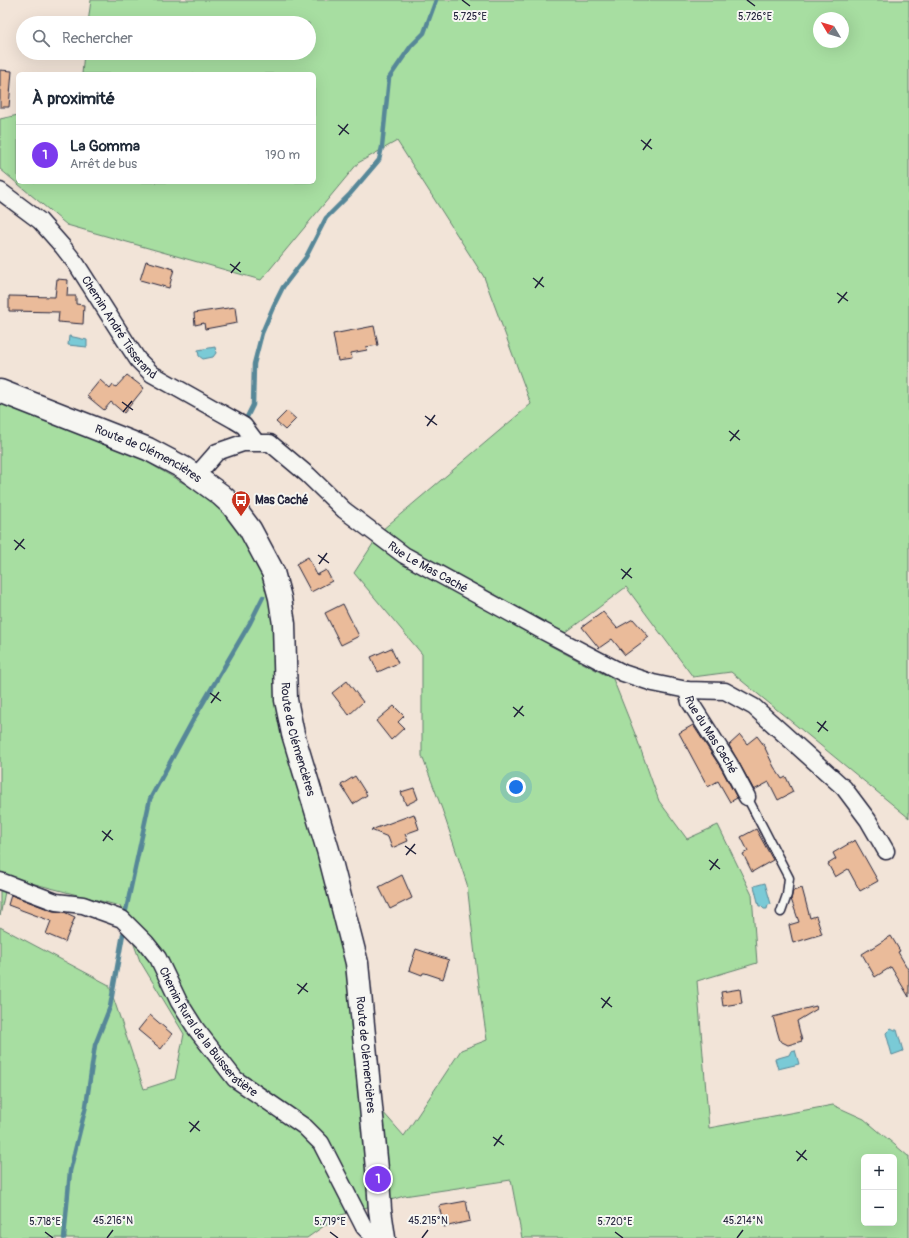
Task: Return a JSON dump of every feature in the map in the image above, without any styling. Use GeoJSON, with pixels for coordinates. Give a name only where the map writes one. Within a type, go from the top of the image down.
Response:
{"type":"FeatureCollection","features":[{"type":"Feature","properties":{"kind":"street","name":"Chemin André Tisserand"},"geometry":{"type":"LineString","coordinates":[[0,191],[40,220],[63,247],[77,265],[128,346],[138,360],[152,374],[244,426],[256,442]]}},
{"type":"Feature","properties":{"kind":"street","name":"Route de Clémencières"},"geometry":{"type":"LineString","coordinates":[[0,391],[148,449],[179,465],[196,476],[232,505],[250,529],[261,547],[273,572],[280,598],[284,624],[286,700],[291,727],[328,850],[357,963],[380,1210],[384,1238]]}},
{"type":"Feature","properties":{"kind":"street","name":"Rue Le Mas Caché"},"geometry":{"type":"LineString","coordinates":[[196,476],[200,469],[217,452],[243,443],[270,443],[308,475],[344,510],[404,555],[623,673],[653,683],[687,690]]}},
{"type":"Feature","properties":{"kind":"street","name":"Rue du Mas Caché"},"geometry":{"type":"LineString","coordinates":[[746,797],[729,764],[690,702],[687,690],[725,691],[754,707],[844,788],[868,820],[886,851]]}},
{"type":"Feature","properties":{"kind":"street","name":"Chemin Rural de la Buisseratière"},"geometry":{"type":"LineString","coordinates":[[0,881],[56,902],[83,905],[122,919],[146,943],[158,958],[179,1002],[196,1029],[235,1079],[305,1126],[321,1143],[364,1227],[376,1238]]}},
{"type":"Feature","properties":{"kind":"lane","name":"Rue du Mas Caché"},"geometry":{"type":"LineString","coordinates":[[746,797],[789,878],[787,895],[781,912]]}},
{"type":"Feature","properties":{"kind":"green space"},"geometry":{"type":"Polygon","coordinates":[[[91,0],[909,0],[909,818],[731,672],[693,677],[626,587],[549,645],[613,679],[637,739],[659,801],[687,839],[718,825],[752,895],[757,963],[697,981],[709,1128],[833,1105],[864,1119],[909,1156],[909,1238],[522,1238],[511,1180],[404,1196],[338,1216],[307,1238],[0,1238],[0,927],[109,985],[144,1089],[175,1079],[184,1034],[140,961],[120,906],[8,877],[0,916],[0,401],[119,446],[225,507],[273,591],[279,692],[367,961],[360,1086],[404,1136],[461,1050],[487,1040],[477,973],[467,884],[442,809],[422,756],[422,654],[354,573],[382,530],[531,404],[484,277],[397,141],[358,163],[261,280],[67,225],[18,184],[316,184],[316,72],[82,72],[83,60],[316,60],[316,16],[89,16],[91,0]]]}},
{"type":"Feature","properties":{"kind":"green space"},"geometry":{"type":"Polygon","coordinates":[[[16,115],[16,182],[0,169],[0,119],[16,115]]]}},
{"type":"Feature","properties":{"kind":"water"},"geometry":{"type":"Polygon","coordinates":[[[69,336],[87,340],[87,347],[68,345],[69,336]]]}},
{"type":"Feature","properties":{"kind":"water"},"geometry":{"type":"Polygon","coordinates":[[[215,347],[216,353],[213,357],[203,359],[199,356],[198,350],[215,347]]]}},
{"type":"Feature","properties":{"kind":"water"},"geometry":{"type":"Polygon","coordinates":[[[765,883],[771,904],[768,905],[767,909],[759,906],[754,886],[765,883]]]}},
{"type":"Feature","properties":{"kind":"water"},"geometry":{"type":"Polygon","coordinates":[[[891,1028],[897,1030],[903,1051],[892,1055],[886,1033],[891,1028]]]}},
{"type":"Feature","properties":{"kind":"water"},"geometry":{"type":"Polygon","coordinates":[[[795,1050],[799,1064],[778,1069],[775,1059],[789,1055],[791,1051],[795,1050]]]}},
{"type":"Feature","properties":{"kind":"building"},"geometry":{"type":"Polygon","coordinates":[[[0,70],[12,71],[9,107],[0,107],[0,70]]]}},
{"type":"Feature","properties":{"kind":"building"},"geometry":{"type":"Polygon","coordinates":[[[146,261],[174,269],[169,288],[140,280],[146,261]]]}},
{"type":"Feature","properties":{"kind":"building"},"geometry":{"type":"Polygon","coordinates":[[[57,279],[68,280],[67,296],[76,296],[76,304],[84,305],[83,324],[58,322],[59,312],[9,311],[9,296],[55,297],[57,279]]]}},
{"type":"Feature","properties":{"kind":"building"},"geometry":{"type":"Polygon","coordinates":[[[235,307],[237,323],[205,329],[204,323],[195,325],[194,313],[235,307]]]}},
{"type":"Feature","properties":{"kind":"building"},"geometry":{"type":"Polygon","coordinates":[[[374,326],[378,345],[366,347],[367,350],[351,353],[352,359],[338,361],[333,334],[374,326]]]}},
{"type":"Feature","properties":{"kind":"building"},"geometry":{"type":"Polygon","coordinates":[[[127,375],[144,388],[124,413],[111,402],[104,410],[87,396],[100,380],[110,389],[113,385],[116,387],[127,375]]]}},
{"type":"Feature","properties":{"kind":"building"},"geometry":{"type":"Polygon","coordinates":[[[287,411],[296,419],[285,430],[276,422],[287,411]]]}},
{"type":"Feature","properties":{"kind":"building"},"geometry":{"type":"Polygon","coordinates":[[[308,557],[317,575],[326,570],[332,581],[311,592],[296,564],[308,557]]]}},
{"type":"Feature","properties":{"kind":"building"},"geometry":{"type":"Polygon","coordinates":[[[343,604],[359,636],[341,645],[325,613],[343,604]]]}},
{"type":"Feature","properties":{"kind":"building"},"geometry":{"type":"Polygon","coordinates":[[[603,612],[617,628],[633,619],[649,637],[625,655],[612,639],[599,648],[582,627],[603,612]]]}},
{"type":"Feature","properties":{"kind":"building"},"geometry":{"type":"Polygon","coordinates":[[[391,648],[398,663],[378,672],[371,657],[391,648]]]}},
{"type":"Feature","properties":{"kind":"building"},"geometry":{"type":"Polygon","coordinates":[[[347,681],[363,702],[349,715],[332,693],[347,681]]]}},
{"type":"Feature","properties":{"kind":"building"},"geometry":{"type":"Polygon","coordinates":[[[394,706],[404,716],[398,722],[404,728],[391,740],[376,721],[394,706]]]}},
{"type":"Feature","properties":{"kind":"building"},"geometry":{"type":"Polygon","coordinates":[[[693,725],[721,768],[737,798],[730,802],[718,781],[708,787],[679,733],[693,725]]]}},
{"type":"Feature","properties":{"kind":"building"},"geometry":{"type":"Polygon","coordinates":[[[740,735],[747,744],[757,736],[766,748],[774,767],[782,779],[786,777],[793,792],[778,800],[769,782],[754,790],[729,745],[740,735]]]}},
{"type":"Feature","properties":{"kind":"building"},"geometry":{"type":"Polygon","coordinates":[[[355,776],[367,795],[353,804],[341,785],[355,776]]]}},
{"type":"Feature","properties":{"kind":"building"},"geometry":{"type":"Polygon","coordinates":[[[414,788],[418,799],[406,805],[401,792],[414,788]]]}},
{"type":"Feature","properties":{"kind":"building"},"geometry":{"type":"Polygon","coordinates":[[[414,814],[419,829],[405,834],[408,841],[392,848],[388,837],[371,830],[414,814]]]}},
{"type":"Feature","properties":{"kind":"building"},"geometry":{"type":"Polygon","coordinates":[[[756,829],[773,860],[752,872],[743,854],[748,851],[741,837],[756,829]]]}},
{"type":"Feature","properties":{"kind":"building"},"geometry":{"type":"Polygon","coordinates":[[[855,840],[878,881],[860,891],[848,869],[835,877],[828,864],[836,859],[833,853],[855,840]]]}},
{"type":"Feature","properties":{"kind":"building"},"geometry":{"type":"Polygon","coordinates":[[[402,875],[412,898],[390,909],[379,887],[402,875]]]}},
{"type":"Feature","properties":{"kind":"building"},"geometry":{"type":"Polygon","coordinates":[[[802,888],[810,918],[816,916],[822,934],[793,943],[789,925],[799,922],[791,899],[793,891],[802,888]]]}},
{"type":"Feature","properties":{"kind":"building"},"geometry":{"type":"Polygon","coordinates":[[[11,895],[53,911],[64,912],[75,917],[65,942],[46,934],[51,921],[8,905],[11,895]]]}},
{"type":"Feature","properties":{"kind":"building"},"geometry":{"type":"Polygon","coordinates":[[[891,936],[909,971],[909,997],[891,967],[875,977],[862,954],[891,936]]]}},
{"type":"Feature","properties":{"kind":"building"},"geometry":{"type":"Polygon","coordinates":[[[416,949],[449,960],[443,979],[425,973],[422,975],[409,970],[416,949]]]}},
{"type":"Feature","properties":{"kind":"building"},"geometry":{"type":"Polygon","coordinates":[[[740,989],[742,1003],[723,1006],[721,992],[740,989]]]}},
{"type":"Feature","properties":{"kind":"building"},"geometry":{"type":"Polygon","coordinates":[[[816,1006],[817,1009],[797,1021],[802,1041],[788,1045],[780,1041],[773,1017],[816,1006]]]}},
{"type":"Feature","properties":{"kind":"building"},"geometry":{"type":"Polygon","coordinates":[[[150,1015],[172,1034],[161,1049],[138,1030],[150,1015]]]}},
{"type":"Feature","properties":{"kind":"building"},"geometry":{"type":"Polygon","coordinates":[[[466,1201],[470,1221],[444,1227],[439,1206],[466,1201]]]}},
{"type":"Feature","properties":{"kind":"waterway"},"geometry":{"type":"LineString","coordinates":[[246,419],[253,405],[254,364],[262,333],[274,305],[283,287],[306,257],[326,218],[350,194],[379,160],[382,147],[389,78],[411,46],[424,33],[436,0]]}},
{"type":"Feature","properties":{"kind":"waterway"},"geometry":{"type":"LineString","coordinates":[[126,910],[150,799],[193,720],[250,623],[263,597]]}},
{"type":"Feature","properties":{"kind":"waterway"},"geometry":{"type":"LineString","coordinates":[[64,1238],[70,1171],[86,1106],[95,1045],[110,1007],[123,934]]}},
{"type":"Feature","properties":{"kind":"place","name":"Mas Caché"},"geometry":{"type":"Point","coordinates":[241,517]}},
{"type":"Feature","properties":{"kind":"place","name":"La Gomma"},"geometry":{"type":"Point","coordinates":[378,1179]}}]}
